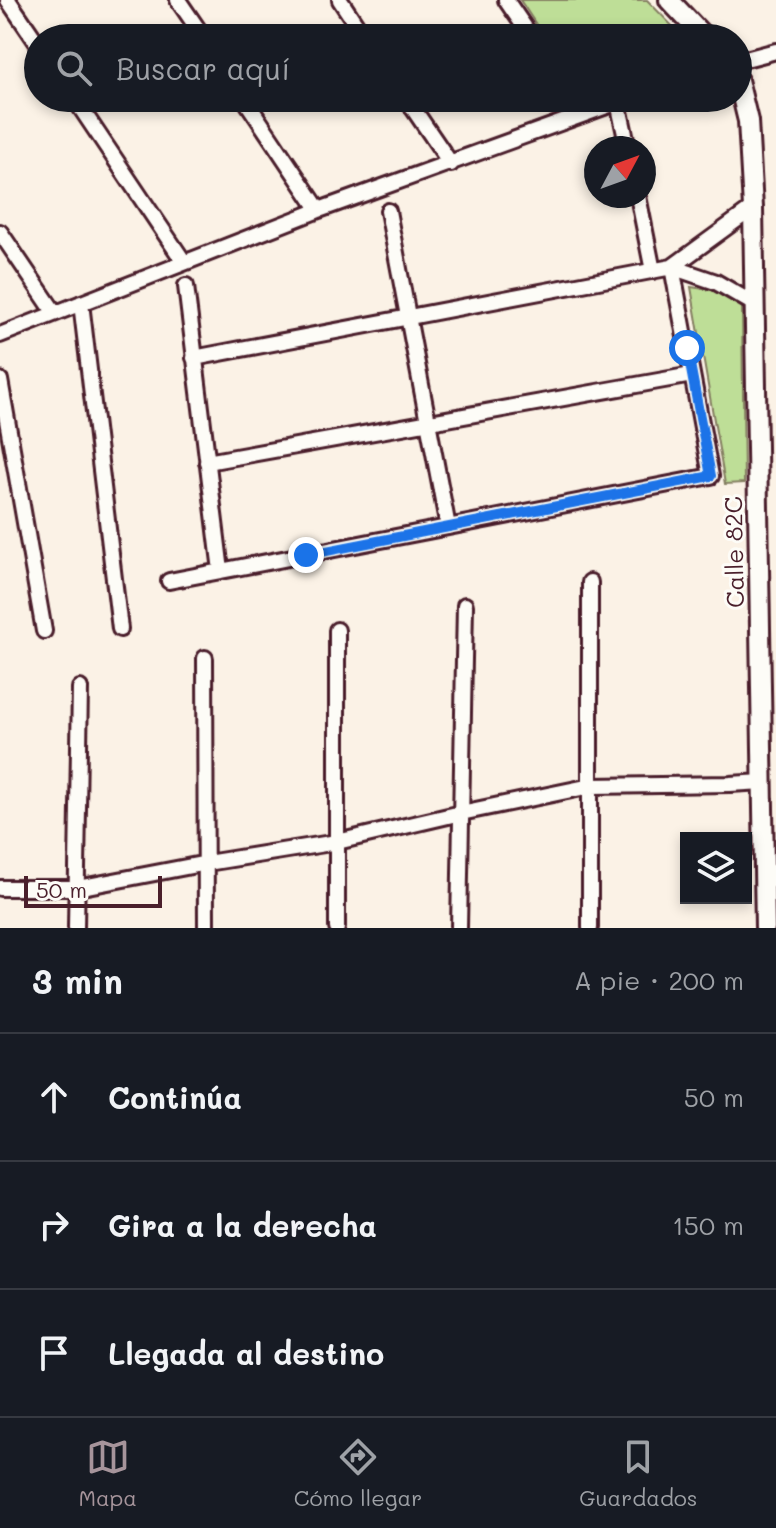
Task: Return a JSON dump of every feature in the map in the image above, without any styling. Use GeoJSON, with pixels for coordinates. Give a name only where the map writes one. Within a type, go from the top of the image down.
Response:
{"type":"FeatureCollection","features":[{"type":"Feature","properties":{"kind":"street"},"geometry":{"type":"LineString","coordinates":[[8,0],[24,24]]}},
{"type":"Feature","properties":{"kind":"street"},"geometry":{"type":"LineString","coordinates":[[178,0],[194,24]]}},
{"type":"Feature","properties":{"kind":"street"},"geometry":{"type":"LineString","coordinates":[[340,0],[356,24]]}},
{"type":"Feature","properties":{"kind":"street"},"geometry":{"type":"LineString","coordinates":[[506,0],[522,24]]}},
{"type":"Feature","properties":{"kind":"street"},"geometry":{"type":"LineString","coordinates":[[669,0],[692,24]]}},
{"type":"Feature","properties":{"kind":"street"},"geometry":{"type":"LineString","coordinates":[[752,57],[776,51]]}},
{"type":"Feature","properties":{"kind":"street"},"geometry":{"type":"LineString","coordinates":[[83,112],[184,262]]}},
{"type":"Feature","properties":{"kind":"street"},"geometry":{"type":"LineString","coordinates":[[253,112],[319,210]]}},
{"type":"Feature","properties":{"kind":"street"},"geometry":{"type":"LineString","coordinates":[[416,112],[451,164]]}},
{"type":"Feature","properties":{"kind":"street"},"geometry":{"type":"LineString","coordinates":[[0,335],[319,210],[589,112]]}},
{"type":"Feature","properties":{"kind":"street"},"geometry":{"type":"LineString","coordinates":[[625,112],[627,136]]}},
{"type":"Feature","properties":{"kind":"street","name":"Calle 82C"},"geometry":{"type":"LineString","coordinates":[[746,112],[753,208],[769,781],[765,928]]}},
{"type":"Feature","properties":{"kind":"street"},"geometry":{"type":"LineString","coordinates":[[640,208],[653,271]]}},
{"type":"Feature","properties":{"kind":"street"},"geometry":{"type":"LineString","coordinates":[[194,358],[672,267],[753,208]]}},
{"type":"Feature","properties":{"kind":"street"},"geometry":{"type":"LineString","coordinates":[[388,211],[448,527]]}},
{"type":"Feature","properties":{"kind":"street"},"geometry":{"type":"LineString","coordinates":[[0,232],[55,313]]}},
{"type":"Feature","properties":{"kind":"street"},"geometry":{"type":"LineString","coordinates":[[672,267],[716,282],[754,304]]}},
{"type":"Feature","properties":{"kind":"street"},"geometry":{"type":"LineString","coordinates":[[169,581],[711,476],[672,267]]}},
{"type":"Feature","properties":{"kind":"street"},"geometry":{"type":"LineString","coordinates":[[186,286],[221,571]]}},
{"type":"Feature","properties":{"kind":"street"},"geometry":{"type":"LineString","coordinates":[[81,303],[120,629]]}},
{"type":"Feature","properties":{"kind":"street"},"geometry":{"type":"LineString","coordinates":[[207,462],[692,375]]}},
{"type":"Feature","properties":{"kind":"street"},"geometry":{"type":"LineString","coordinates":[[0,380],[44,631]]}},
{"type":"Feature","properties":{"kind":"street"},"geometry":{"type":"LineString","coordinates":[[590,582],[590,928]]}},
{"type":"Feature","properties":{"kind":"street"},"geometry":{"type":"LineString","coordinates":[[459,928],[465,605]]}},
{"type":"Feature","properties":{"kind":"street"},"geometry":{"type":"LineString","coordinates":[[337,630],[337,928]]}},
{"type":"Feature","properties":{"kind":"street"},"geometry":{"type":"LineString","coordinates":[[205,658],[206,928]]}},
{"type":"Feature","properties":{"kind":"street"},"geometry":{"type":"LineString","coordinates":[[76,928],[80,688]]}},
{"type":"Feature","properties":{"kind":"street"},"geometry":{"type":"LineString","coordinates":[[0,888],[77,888],[337,842],[591,786],[769,781]]}},
{"type":"Feature","properties":{"kind":"green space"},"geometry":{"type":"Polygon","coordinates":[[[520,0],[647,0],[670,24],[536,24],[520,0]]]}},
{"type":"Feature","properties":{"kind":"green space"},"geometry":{"type":"Polygon","coordinates":[[[691,287],[718,291],[742,307],[744,483],[725,484],[691,287]]]}},
{"type":"Feature","properties":{"kind":"route"},"geometry":{"type":"LineString","coordinates":[[306,555],[711,476],[687,348]]}}]}
